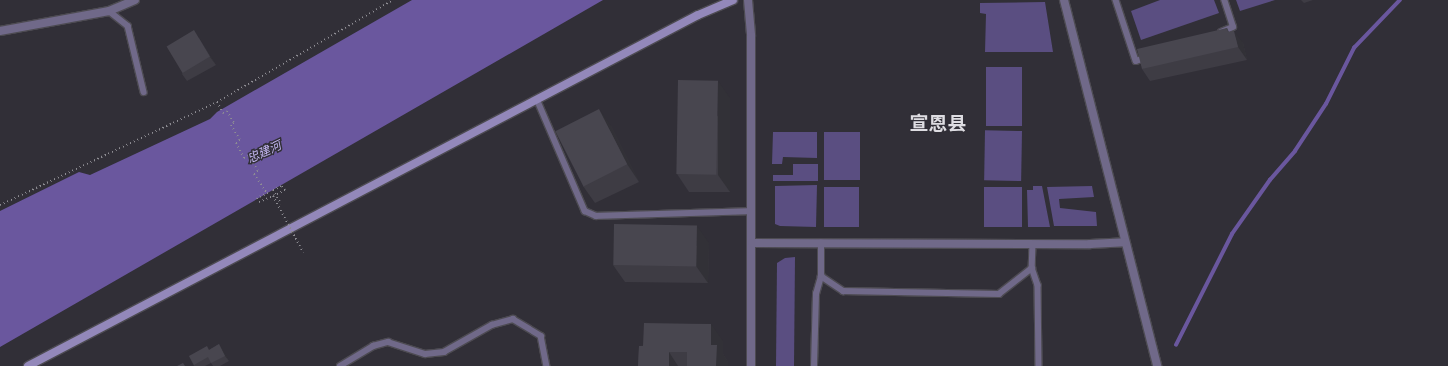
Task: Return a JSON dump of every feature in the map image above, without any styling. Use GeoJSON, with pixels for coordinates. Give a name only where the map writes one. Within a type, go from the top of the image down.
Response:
{"type":"FeatureCollection","features":[{"type":"Feature","properties":{"kind":"main road"},"geometry":{"type":"LineString","coordinates":[[28,366],[698,15],[733,0]]}},
{"type":"Feature","properties":{"kind":"street"},"geometry":{"type":"LineString","coordinates":[[0,31],[109,11],[135,0]]}},
{"type":"Feature","properties":{"kind":"street"},"geometry":{"type":"LineString","coordinates":[[748,0],[751,36],[751,366]]}},
{"type":"Feature","properties":{"kind":"street"},"geometry":{"type":"LineString","coordinates":[[1064,0],[1157,366]]}},
{"type":"Feature","properties":{"kind":"street"},"geometry":{"type":"LineString","coordinates":[[752,243],[1033,244],[1125,242]]}},
{"type":"Feature","properties":{"kind":"lane"},"geometry":{"type":"LineString","coordinates":[[1116,0],[1136,61],[1151,56]]}},
{"type":"Feature","properties":{"kind":"lane"},"geometry":{"type":"LineString","coordinates":[[1211,35],[1234,27],[1224,0]]}},
{"type":"Feature","properties":{"kind":"lane"},"geometry":{"type":"LineString","coordinates":[[109,11],[128,26],[144,92]]}},
{"type":"Feature","properties":{"kind":"lane"},"geometry":{"type":"LineString","coordinates":[[538,99],[585,210],[596,216],[752,211]]}},
{"type":"Feature","properties":{"kind":"lane"},"geometry":{"type":"LineString","coordinates":[[814,366],[816,294],[821,276],[821,243]]}},
{"type":"Feature","properties":{"kind":"lane"},"geometry":{"type":"LineString","coordinates":[[1033,244],[1032,268],[1038,285],[1039,366]]}},
{"type":"Feature","properties":{"kind":"lane"},"geometry":{"type":"LineString","coordinates":[[821,276],[842,291],[999,294],[1032,268]]}},
{"type":"Feature","properties":{"kind":"lane"},"geometry":{"type":"LineString","coordinates":[[340,366],[373,346],[388,342],[425,354],[444,352],[492,325],[513,319],[529,326],[541,336],[547,366]]}},
{"type":"Feature","properties":{"kind":"path"},"geometry":{"type":"LineString","coordinates":[[0,206],[217,102],[393,0]]}},
{"type":"Feature","properties":{"kind":"path"},"geometry":{"type":"LineString","coordinates":[[217,102],[223,113],[227,111],[234,123],[231,125],[240,140],[236,143],[244,158],[249,156],[258,171],[254,174],[267,193],[257,198],[259,202],[273,196],[285,190],[282,186],[273,190],[281,204]]}},
{"type":"Feature","properties":{"kind":"path"},"geometry":{"type":"LineString","coordinates":[[273,196],[303,252]]}},
{"type":"Feature","properties":{"kind":"shaded area"},"geometry":{"type":"Polygon","coordinates":[[[1160,0],[1214,0],[1219,13],[1141,40],[1131,11],[1160,0]]]}},
{"type":"Feature","properties":{"kind":"shaded area"},"geometry":{"type":"Polygon","coordinates":[[[1236,0],[1275,0],[1240,11],[1236,0]]]}},
{"type":"Feature","properties":{"kind":"shaded area"},"geometry":{"type":"Polygon","coordinates":[[[1045,2],[1053,52],[985,52],[986,14],[980,13],[980,3],[1045,2]]]}},
{"type":"Feature","properties":{"kind":"shaded area"},"geometry":{"type":"Polygon","coordinates":[[[986,67],[1022,67],[1022,126],[986,126],[986,67]]]}},
{"type":"Feature","properties":{"kind":"shaded area"},"geometry":{"type":"Polygon","coordinates":[[[985,130],[1022,131],[1021,181],[984,180],[985,130]]]}},
{"type":"Feature","properties":{"kind":"shaded area"},"geometry":{"type":"Polygon","coordinates":[[[773,132],[817,132],[817,158],[783,157],[782,164],[772,164],[773,132]]]}},
{"type":"Feature","properties":{"kind":"shaded area"},"geometry":{"type":"Polygon","coordinates":[[[824,132],[860,132],[860,180],[824,180],[824,132]]]}},
{"type":"Feature","properties":{"kind":"shaded area"},"geometry":{"type":"Polygon","coordinates":[[[793,164],[818,164],[818,181],[773,181],[773,175],[793,175],[793,164]]]}},
{"type":"Feature","properties":{"kind":"shaded area"},"geometry":{"type":"Polygon","coordinates":[[[817,185],[816,227],[780,226],[775,224],[775,186],[817,185]]]}},
{"type":"Feature","properties":{"kind":"shaded area"},"geometry":{"type":"Polygon","coordinates":[[[1033,186],[1042,186],[1050,227],[1028,227],[1027,190],[1033,190],[1033,186]]]}},
{"type":"Feature","properties":{"kind":"shaded area"},"geometry":{"type":"Polygon","coordinates":[[[1092,186],[1094,197],[1059,199],[1060,208],[1096,212],[1097,226],[1054,226],[1047,187],[1092,186]]]}},
{"type":"Feature","properties":{"kind":"shaded area"},"geometry":{"type":"Polygon","coordinates":[[[824,187],[859,187],[859,227],[824,227],[824,187]]]}},
{"type":"Feature","properties":{"kind":"shaded area"},"geometry":{"type":"Polygon","coordinates":[[[984,187],[1022,187],[1022,227],[984,227],[984,187]]]}},
{"type":"Feature","properties":{"kind":"shaded area"},"geometry":{"type":"Polygon","coordinates":[[[795,257],[794,366],[776,366],[777,263],[785,258],[795,257]]]}},
{"type":"Feature","properties":{"kind":"water","name":"忠建河"},"geometry":{"type":"Polygon","coordinates":[[[412,0],[603,0],[0,347],[0,211],[79,172],[90,175],[210,119],[217,112],[412,0]]]}},
{"type":"Feature","properties":{"kind":"building"},"geometry":{"type":"Polygon","coordinates":[[[1227,28],[1228,32],[1234,31],[1238,47],[1142,69],[1137,49],[1227,28]]]}},
{"type":"Feature","properties":{"kind":"building"},"geometry":{"type":"Polygon","coordinates":[[[194,30],[210,57],[183,73],[167,46],[194,30]]]}},
{"type":"Feature","properties":{"kind":"building"},"geometry":{"type":"Polygon","coordinates":[[[678,80],[718,81],[716,175],[676,174],[678,80]]]}},
{"type":"Feature","properties":{"kind":"building"},"geometry":{"type":"Polygon","coordinates":[[[599,109],[627,164],[583,186],[555,131],[599,109]]]}},
{"type":"Feature","properties":{"kind":"building"},"geometry":{"type":"Polygon","coordinates":[[[614,224],[697,225],[696,266],[613,265],[614,224]]]}},
{"type":"Feature","properties":{"kind":"building"},"geometry":{"type":"Polygon","coordinates":[[[644,323],[711,324],[711,345],[717,345],[716,366],[687,366],[687,352],[669,352],[669,366],[638,366],[639,346],[643,346],[644,323]]]}},
{"type":"Feature","properties":{"kind":"building"},"geometry":{"type":"Polygon","coordinates":[[[219,344],[225,356],[211,363],[208,357],[194,365],[189,356],[207,346],[209,350],[219,344]]]}},
{"type":"Feature","properties":{"kind":"building"},"geometry":{"type":"Polygon","coordinates":[[[183,363],[185,366],[177,366],[183,363]]]}},
{"type":"Feature","properties":{"kind":"waterway"},"geometry":{"type":"LineString","coordinates":[[1176,345],[1232,234],[1270,180],[1295,151],[1326,104],[1354,48],[1400,0]]}},
{"type":"Feature","properties":{"kind":"district","name":"宣恩县"},"geometry":{"type":"Point","coordinates":[938,124]}}]}
